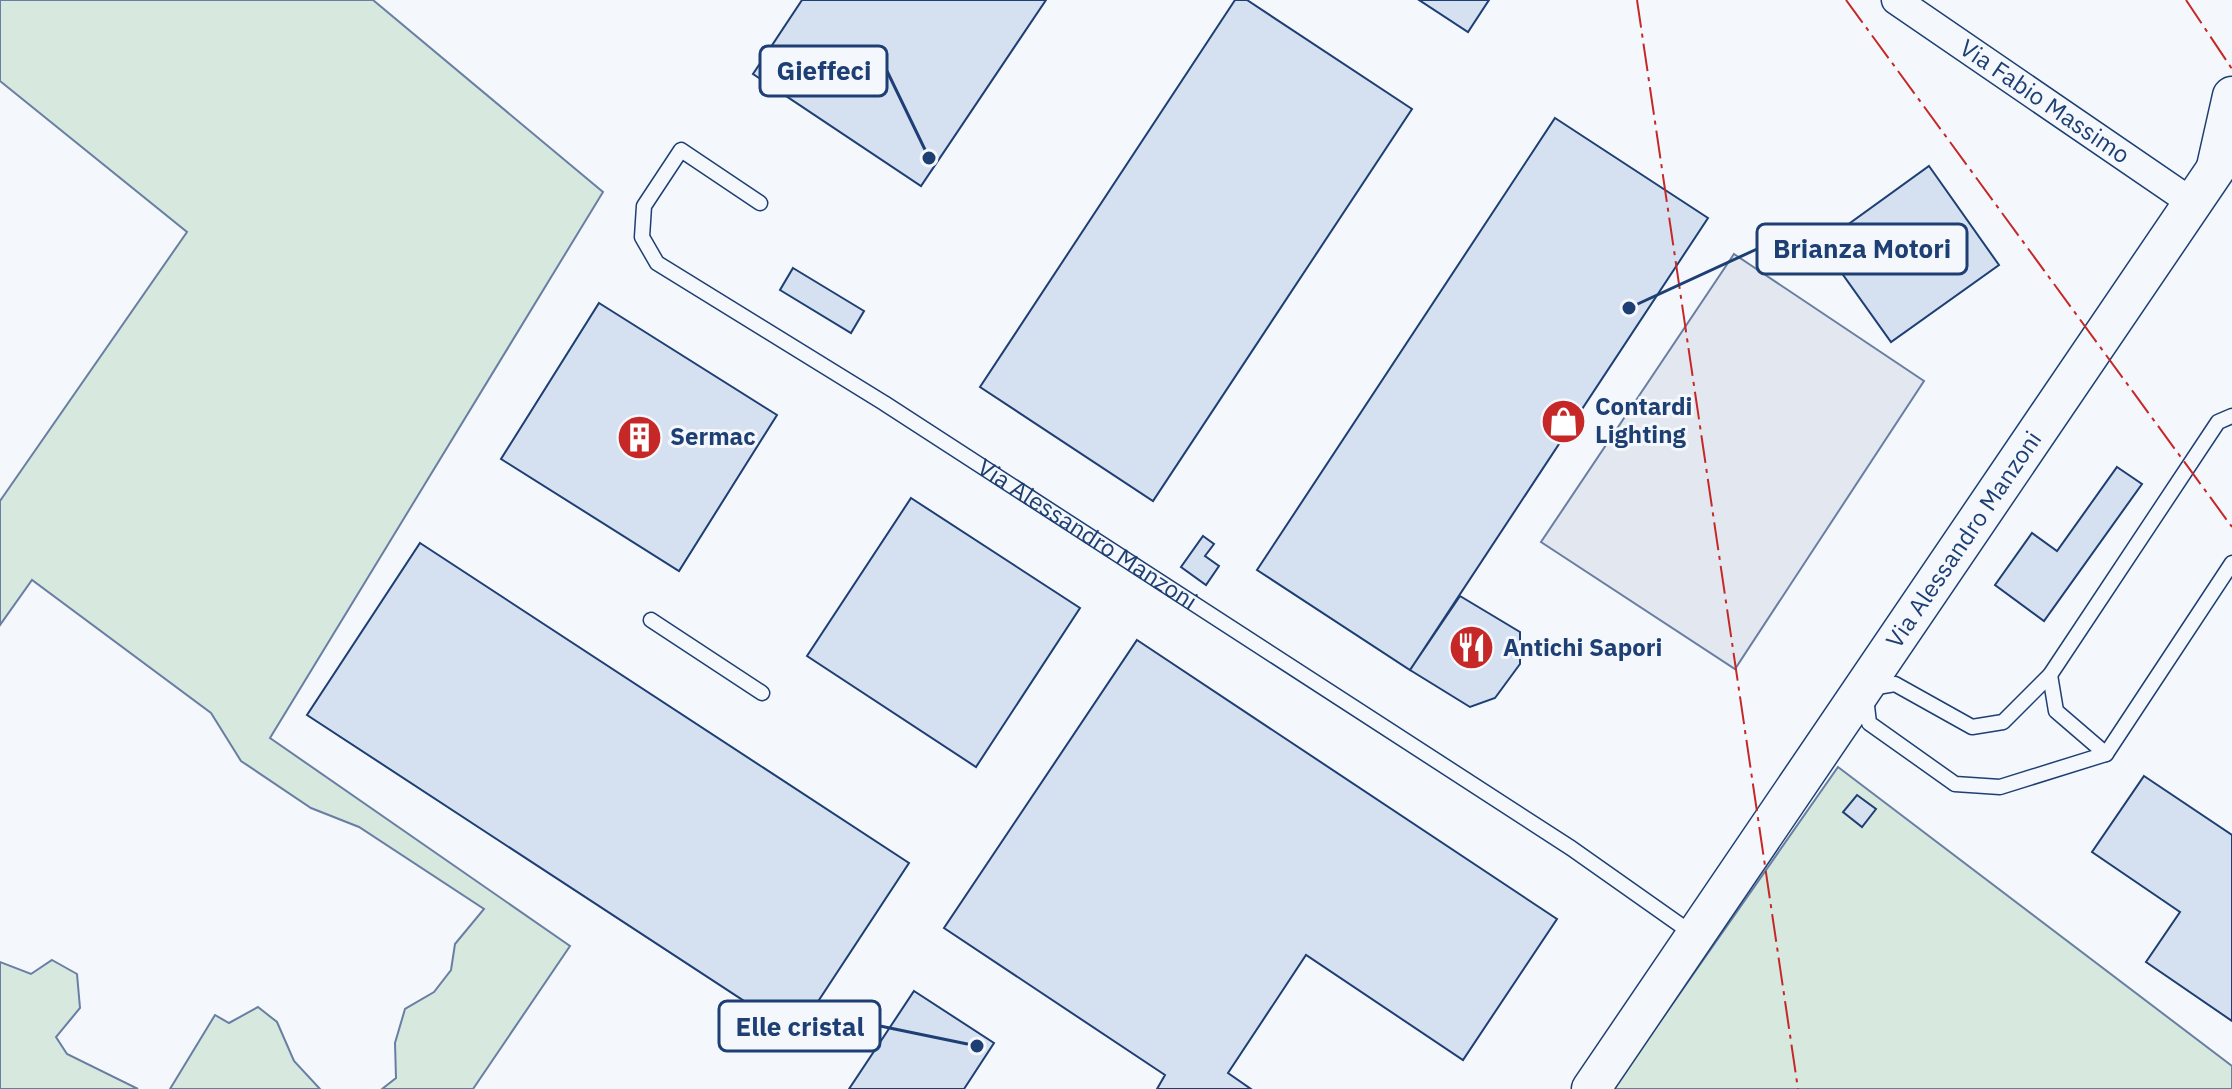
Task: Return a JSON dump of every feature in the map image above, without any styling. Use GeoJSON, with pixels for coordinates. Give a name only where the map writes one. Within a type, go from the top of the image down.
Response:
{"type":"FeatureCollection","features":[{"type":"Feature","properties":{"kind":"main road"},"geometry":{"type":"LineString","coordinates":[[2223,159],[2232,96]]}},
{"type":"Feature","properties":{"kind":"main road","name":"Via Alessandro Manzoni"},"geometry":{"type":"LineString","coordinates":[[1591,1089],[2223,159]]}},
{"type":"Feature","properties":{"kind":"street","name":"Via Fabio Massimo"},"geometry":{"type":"LineString","coordinates":[[1896,0],[2194,204]]}},
{"type":"Feature","properties":{"kind":"lane","name":"Via Alessandro Manzoni"},"geometry":{"type":"LineString","coordinates":[[760,203],[681,150],[644,206],[642,237],[657,263],[924,428],[1571,848],[1697,937]]}},
{"type":"Feature","properties":{"kind":"lane"},"geometry":{"type":"LineString","coordinates":[[2232,416],[2218,422],[2050,675],[2003,722],[1972,727],[1895,684],[1865,689],[1869,723],[1955,784],[2000,787],[2106,754],[2232,563]]}},
{"type":"Feature","properties":{"kind":"lane"},"geometry":{"type":"LineString","coordinates":[[651,620],[762,693]]}},
{"type":"Feature","properties":{"kind":"lane"},"geometry":{"type":"LineString","coordinates":[[2050,675],[2056,711],[2106,754]]}},
{"type":"Feature","properties":{"kind":"shaded area"},"geometry":{"type":"Polygon","coordinates":[[[0,0],[373,0],[603,192],[270,738],[570,946],[473,1089],[382,1089],[396,1078],[395,1043],[405,1009],[434,992],[451,970],[455,944],[484,909],[359,827],[311,808],[241,761],[211,713],[32,580],[0,625],[0,501],[187,232],[0,81],[0,0]]]}},
{"type":"Feature","properties":{"kind":"shaded area"},"geometry":{"type":"Polygon","coordinates":[[[1734,254],[1924,381],[1735,669],[1541,542],[1734,254]]]}},
{"type":"Feature","properties":{"kind":"shaded area"},"geometry":{"type":"Polygon","coordinates":[[[1838,767],[2232,1066],[2232,1089],[1613,1089],[1838,767]]]}},
{"type":"Feature","properties":{"kind":"shaded area"},"geometry":{"type":"Polygon","coordinates":[[[52,960],[77,974],[80,1008],[56,1037],[67,1054],[138,1089],[0,1089],[0,962],[31,974],[52,960]]]}},
{"type":"Feature","properties":{"kind":"shaded area"},"geometry":{"type":"Polygon","coordinates":[[[258,1007],[277,1022],[294,1061],[320,1089],[170,1089],[215,1015],[229,1023],[258,1007]]]}},
{"type":"Feature","properties":{"kind":"building"},"geometry":{"type":"Polygon","coordinates":[[[802,0],[1046,0],[921,186],[753,74],[802,0]]]}},
{"type":"Feature","properties":{"kind":"building"},"geometry":{"type":"Polygon","coordinates":[[[1235,0],[1247,0],[1412,109],[1153,501],[980,387],[1235,0]]]}},
{"type":"Feature","properties":{"kind":"building"},"geometry":{"type":"Polygon","coordinates":[[[1419,0],[1489,0],[1468,32],[1419,0]]]}},
{"type":"Feature","properties":{"kind":"building"},"geometry":{"type":"Polygon","coordinates":[[[1555,118],[1708,218],[1410,670],[1257,570],[1555,118]]]}},
{"type":"Feature","properties":{"kind":"building"},"geometry":{"type":"Polygon","coordinates":[[[1929,166],[1999,265],[1891,342],[1821,244],[1929,166]]]}},
{"type":"Feature","properties":{"kind":"building"},"geometry":{"type":"Polygon","coordinates":[[[793,268],[864,311],[851,333],[780,290],[793,268]]]}},
{"type":"Feature","properties":{"kind":"building","name":"Sermac"},"geometry":{"type":"Polygon","coordinates":[[[599,303],[777,415],[679,571],[501,459],[599,303]]]}},
{"type":"Feature","properties":{"kind":"building"},"geometry":{"type":"Polygon","coordinates":[[[2117,467],[2142,484],[2044,621],[1995,585],[2032,533],[2057,551],[2117,467]]]}},
{"type":"Feature","properties":{"kind":"building"},"geometry":{"type":"Polygon","coordinates":[[[911,498],[1080,608],[976,767],[807,656],[911,498]]]}},
{"type":"Feature","properties":{"kind":"building"},"geometry":{"type":"Polygon","coordinates":[[[1203,536],[1214,544],[1205,556],[1219,566],[1206,585],[1181,567],[1203,536]]]}},
{"type":"Feature","properties":{"kind":"building"},"geometry":{"type":"Polygon","coordinates":[[[420,543],[909,863],[796,1035],[307,715],[420,543]]]}},
{"type":"Feature","properties":{"kind":"building","name":"Antichi Sapori"},"geometry":{"type":"Polygon","coordinates":[[[1460,596],[1520,632],[1520,664],[1495,698],[1470,707],[1410,670],[1460,596]]]}},
{"type":"Feature","properties":{"kind":"building"},"geometry":{"type":"Polygon","coordinates":[[[1137,640],[1557,919],[1463,1060],[1306,955],[1228,1073],[1251,1089],[1157,1089],[1165,1075],[944,928],[1137,640]]]}},
{"type":"Feature","properties":{"kind":"building"},"geometry":{"type":"Polygon","coordinates":[[[2144,776],[2232,835],[2232,1021],[2146,962],[2180,912],[2092,852],[2144,776]]]}},
{"type":"Feature","properties":{"kind":"building"},"geometry":{"type":"Polygon","coordinates":[[[1857,795],[1876,809],[1862,827],[1843,812],[1857,795]]]}},
{"type":"Feature","properties":{"kind":"building"},"geometry":{"type":"Polygon","coordinates":[[[914,991],[994,1043],[964,1089],[849,1089],[914,991]]]}},
{"type":"Feature","properties":{"kind":"power"},"geometry":{"type":"LineString","coordinates":[[1637,0],[1798,1089]]}},
{"type":"Feature","properties":{"kind":"power"},"geometry":{"type":"LineString","coordinates":[[1846,0],[2232,527]]}},
{"type":"Feature","properties":{"kind":"power"},"geometry":{"type":"LineString","coordinates":[[2186,0],[2232,69]]}},
{"type":"Feature","properties":{"kind":"place","name":"Gieffeci"},"geometry":{"type":"Point","coordinates":[929,158]}},
{"type":"Feature","properties":{"kind":"place","name":"Brianza Motori"},"geometry":{"type":"Point","coordinates":[1629,308]}},
{"type":"Feature","properties":{"kind":"place","name":"Contardi Lighting"},"geometry":{"type":"Point","coordinates":[1564,421]}},
{"type":"Feature","properties":{"kind":"place","name":"Sermac"},"geometry":{"type":"Point","coordinates":[639,437]}},
{"type":"Feature","properties":{"kind":"place","name":"Antichi Sapori"},"geometry":{"type":"Point","coordinates":[1472,648]}},
{"type":"Feature","properties":{"kind":"place","name":"Elle cristal"},"geometry":{"type":"Point","coordinates":[977,1046]}}]}
